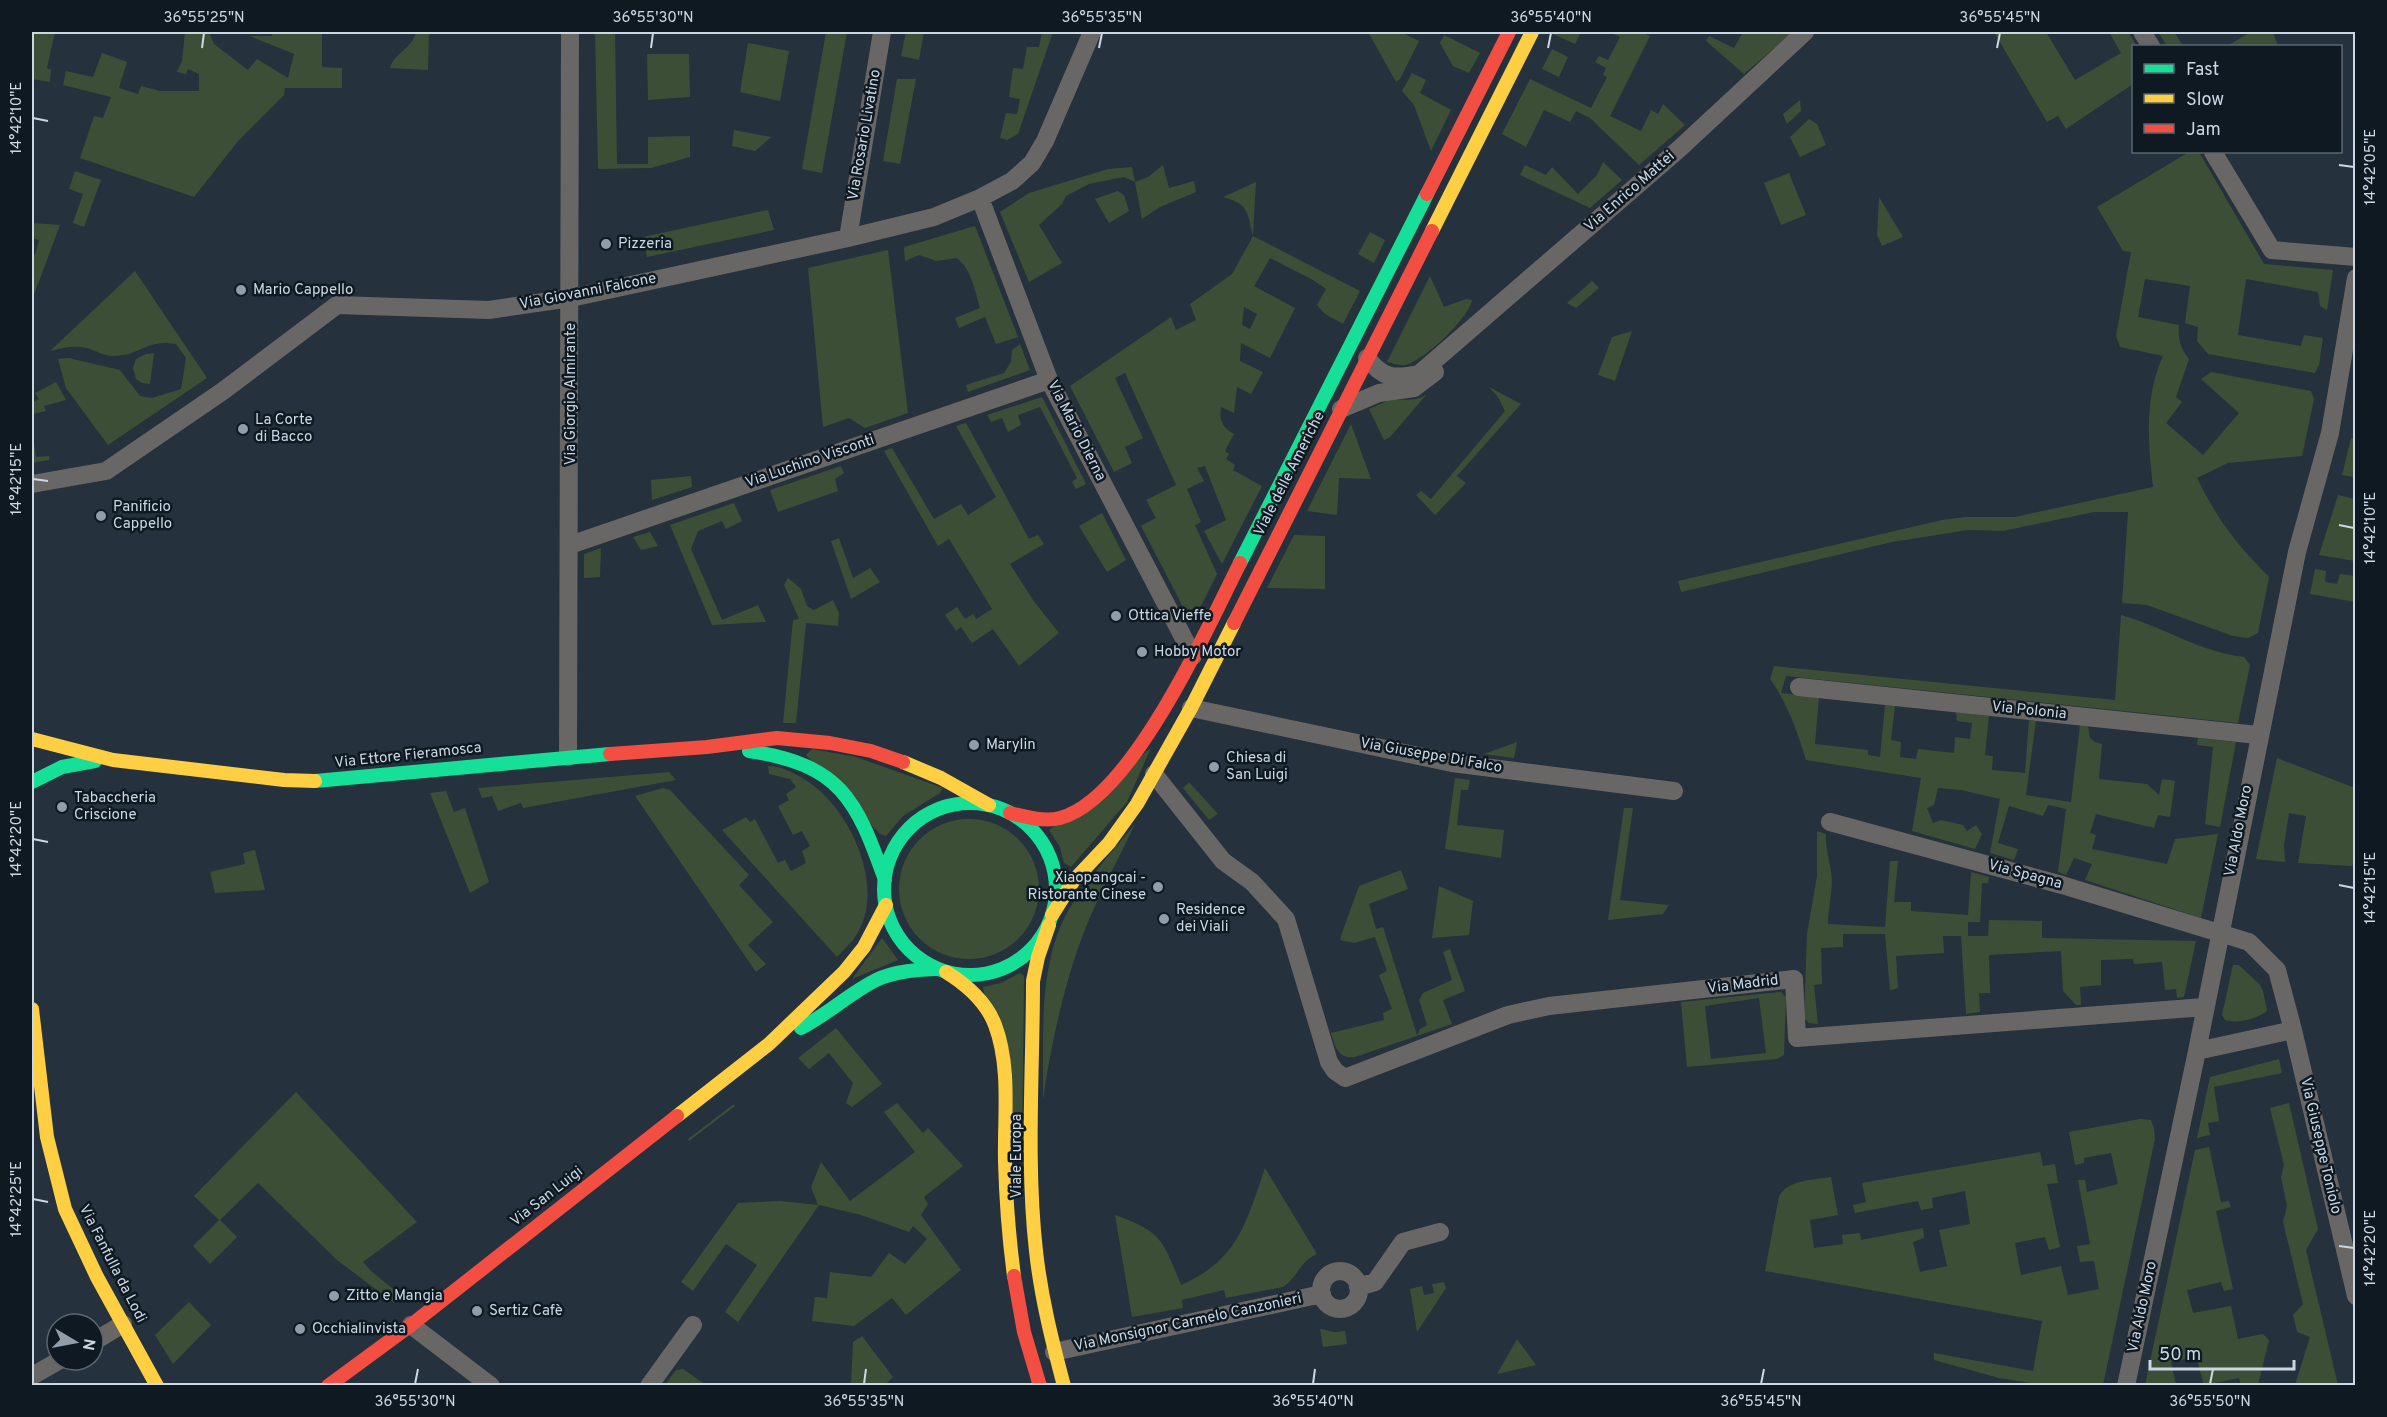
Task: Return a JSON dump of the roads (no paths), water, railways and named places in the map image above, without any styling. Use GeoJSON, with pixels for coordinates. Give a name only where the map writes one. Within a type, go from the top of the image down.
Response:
{"type":"FeatureCollection","features":[{"type":"Feature","properties":{"kind":"main road","name":"Viale delle Americhe"},"geometry":{"type":"LineString","coordinates":[[1010,813],[1044,819],[1062,818],[1088,805],[1106,791],[1140,746],[1193,656],[1509,32]]}},
{"type":"Feature","properties":{"kind":"main road","name":"Viale delle Americhe"},"geometry":{"type":"LineString","coordinates":[[1051,920],[1074,880],[1109,843],[1126,820],[1191,708],[1532,32]]}},
{"type":"Feature","properties":{"kind":"main road"},"geometry":{"type":"LineString","coordinates":[[707,747],[777,738],[830,742],[909,764],[942,778],[989,805],[1010,813],[1026,824],[1040,839],[1050,856],[1055,876],[1056,896],[1051,920],[1035,946],[1017,962],[995,972],[970,976],[941,971],[904,971],[878,979],[822,1017],[769,1044]]}},
{"type":"Feature","properties":{"kind":"main road"},"geometry":{"type":"LineString","coordinates":[[32,739],[113,760]]}},
{"type":"Feature","properties":{"kind":"main road","name":"Via Ettore Fieramosca"},"geometry":{"type":"LineString","coordinates":[[113,760],[284,780],[326,781],[568,757],[707,747]]}},
{"type":"Feature","properties":{"kind":"main road"},"geometry":{"type":"LineString","coordinates":[[707,747],[775,754],[806,765],[827,778],[847,796],[860,814],[885,880]]}},
{"type":"Feature","properties":{"kind":"main road"},"geometry":{"type":"LineString","coordinates":[[32,782],[55,769],[78,762],[113,760]]}},
{"type":"Feature","properties":{"kind":"main road"},"geometry":{"type":"LineString","coordinates":[[941,971],[918,958],[902,943],[892,925],[886,905],[885,880],[890,860],[899,841],[912,826],[929,814],[948,806],[968,803],[989,805]]}},
{"type":"Feature","properties":{"kind":"main road"},"geometry":{"type":"LineString","coordinates":[[769,1044],[844,972],[864,947],[886,905]]}},
{"type":"Feature","properties":{"kind":"main road","name":"Viale Europa"},"geometry":{"type":"LineString","coordinates":[[1051,920],[1038,957],[1033,981],[1033,1208],[1041,1288],[1054,1352],[1064,1386]]}},
{"type":"Feature","properties":{"kind":"main road","name":"Viale Europa"},"geometry":{"type":"LineString","coordinates":[[941,971],[973,989],[988,1011],[998,1032],[1003,1071],[1009,1238],[1018,1302],[1040,1386]]}},
{"type":"Feature","properties":{"kind":"main road","name":"Via Fanfulla da Lodi"},"geometry":{"type":"LineString","coordinates":[[32,1009],[47,1137],[65,1209],[77,1237],[156,1386]]}},
{"type":"Feature","properties":{"kind":"main road","name":"Via San Luigi"},"geometry":{"type":"LineString","coordinates":[[328,1386],[339,1380],[769,1044]]}},
{"type":"Feature","properties":{"kind":"street","name":"Via Giorgio Almirante"},"geometry":{"type":"LineString","coordinates":[[568,757],[570,32]]}},
{"type":"Feature","properties":{"kind":"street","name":"Via Rosario Livatino"},"geometry":{"type":"LineString","coordinates":[[848,238],[882,32]]}},
{"type":"Feature","properties":{"kind":"street","name":"Via Giovanni Falcone"},"geometry":{"type":"LineString","coordinates":[[32,484],[106,471],[223,391],[337,305],[489,310],[571,298],[934,217],[980,198],[1012,181],[1032,163],[1045,141],[1092,32]]}},
{"type":"Feature","properties":{"kind":"street","name":"Via Enrico Mattei"},"geometry":{"type":"LineString","coordinates":[[1367,358],[1377,371],[1387,375],[1401,377],[1419,374],[1678,150],[1805,32]]}},
{"type":"Feature","properties":{"kind":"street"},"geometry":{"type":"LineString","coordinates":[[2142,32],[2150,45]]}},
{"type":"Feature","properties":{"kind":"street"},"geometry":{"type":"LineString","coordinates":[[2214,153],[2272,250],[2355,257]]}},
{"type":"Feature","properties":{"kind":"street","name":"Via Mario Dierna"},"geometry":{"type":"LineString","coordinates":[[980,198],[1049,380],[1193,656]]}},
{"type":"Feature","properties":{"kind":"street","name":"Via Aldo Moro"},"geometry":{"type":"LineString","coordinates":[[2126,1386],[2197,1050],[2258,735],[2297,552],[2349,364],[2355,278]]}},
{"type":"Feature","properties":{"kind":"street"},"geometry":{"type":"LineString","coordinates":[[1341,409],[1379,393],[1414,388],[1439,369],[1451,347]]}},
{"type":"Feature","properties":{"kind":"street","name":"Via Luchino Visconti"},"geometry":{"type":"LineString","coordinates":[[570,544],[1049,380]]}},
{"type":"Feature","properties":{"kind":"street","name":"Via Polonia"},"geometry":{"type":"LineString","coordinates":[[1799,687],[2258,735]]}},
{"type":"Feature","properties":{"kind":"street","name":"Via Giuseppe Di Falco"},"geometry":{"type":"LineString","coordinates":[[1191,708],[1452,763],[1674,791]]}},
{"type":"Feature","properties":{"kind":"street","name":"Via Madrid"},"geometry":{"type":"LineString","coordinates":[[1154,774],[1223,861],[1252,882],[1286,919],[1329,1062],[1335,1071],[1345,1078],[1508,1016],[1550,1006],[1794,979],[1797,1038],[2205,1007]]}},
{"type":"Feature","properties":{"kind":"street","name":"Via Spagna"},"geometry":{"type":"LineString","coordinates":[[1830,822],[2062,885],[2249,942],[2277,970],[2293,1030]]}},
{"type":"Feature","properties":{"kind":"street"},"geometry":{"type":"LineString","coordinates":[[2197,1050],[2293,1030]]}},
{"type":"Feature","properties":{"kind":"street","name":"Via Giuseppe Toniolo"},"geometry":{"type":"LineString","coordinates":[[2293,1030],[2355,1296]]}},
{"type":"Feature","properties":{"kind":"street"},"geometry":{"type":"LineString","coordinates":[[1358,1287],[1375,1282],[1403,1242],[1440,1232]]}},
{"type":"Feature","properties":{"kind":"street"},"geometry":{"type":"LineString","coordinates":[[1338,1271],[1350,1274],[1358,1287],[1355,1301],[1345,1308],[1333,1308],[1324,1300],[1322,1294],[1323,1282],[1338,1271]]}},
{"type":"Feature","properties":{"kind":"street","name":"Via Monsignor Carmelo Canzonieri"},"geometry":{"type":"LineString","coordinates":[[1054,1352],[1322,1294]]}},
{"type":"Feature","properties":{"kind":"street"},"geometry":{"type":"LineString","coordinates":[[105,1335],[123,1324]]}},
{"type":"Feature","properties":{"kind":"street"},"geometry":{"type":"LineString","coordinates":[[411,1324],[491,1386]]}},
{"type":"Feature","properties":{"kind":"street"},"geometry":{"type":"LineString","coordinates":[[649,1386],[693,1325]]}},
{"type":"Feature","properties":{"kind":"place","name":"Pizzeria"},"geometry":{"type":"Point","coordinates":[606,244]}},
{"type":"Feature","properties":{"kind":"place","name":"Mario Cappello"},"geometry":{"type":"Point","coordinates":[241,290]}},
{"type":"Feature","properties":{"kind":"place","name":"La Corte di Bacco"},"geometry":{"type":"Point","coordinates":[243,429]}},
{"type":"Feature","properties":{"kind":"place","name":"Panificio Cappello"},"geometry":{"type":"Point","coordinates":[101,516]}},
{"type":"Feature","properties":{"kind":"place","name":"Ottica Vieffe"},"geometry":{"type":"Point","coordinates":[1116,616]}},
{"type":"Feature","properties":{"kind":"place","name":"Hobby Motor"},"geometry":{"type":"Point","coordinates":[1142,652]}},
{"type":"Feature","properties":{"kind":"place","name":"Marylin"},"geometry":{"type":"Point","coordinates":[974,745]}},
{"type":"Feature","properties":{"kind":"place","name":"Chiesa di San Luigi"},"geometry":{"type":"Point","coordinates":[1214,767]}},
{"type":"Feature","properties":{"kind":"place","name":"Tabaccheria Criscione"},"geometry":{"type":"Point","coordinates":[62,807]}},
{"type":"Feature","properties":{"kind":"place","name":"Xiaopangcai - Ristorante Cinese"},"geometry":{"type":"Point","coordinates":[1158,887]}},
{"type":"Feature","properties":{"kind":"place","name":"Residence dei Viali"},"geometry":{"type":"Point","coordinates":[1164,919]}},
{"type":"Feature","properties":{"kind":"place","name":"Zitto e Mangia"},"geometry":{"type":"Point","coordinates":[334,1296]}},
{"type":"Feature","properties":{"kind":"place","name":"Sertiz Cafè"},"geometry":{"type":"Point","coordinates":[477,1311]}},
{"type":"Feature","properties":{"kind":"place","name":"Occhialinvista"},"geometry":{"type":"Point","coordinates":[300,1329]}}]}
